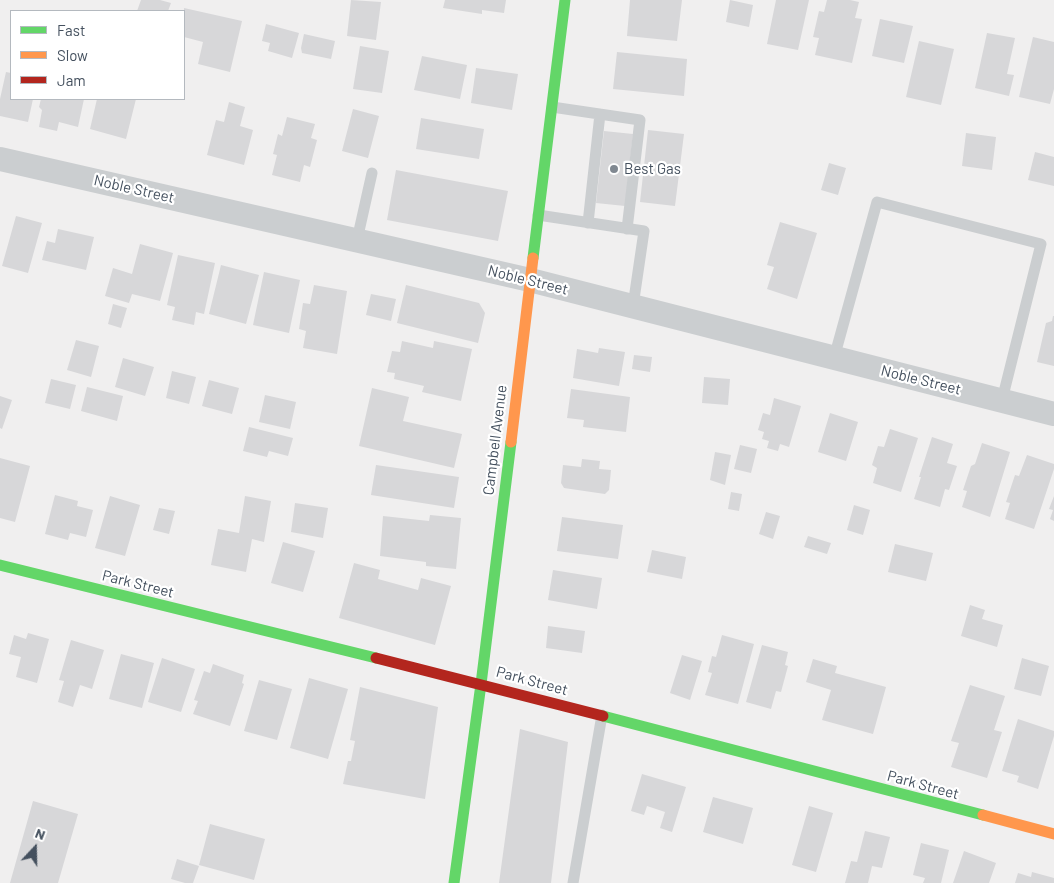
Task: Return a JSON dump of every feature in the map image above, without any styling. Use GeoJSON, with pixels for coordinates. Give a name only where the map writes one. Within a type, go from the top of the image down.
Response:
{"type":"FeatureCollection","features":[{"type":"Feature","properties":{"kind":"street","name":"Campbell Avenue"},"geometry":{"type":"LineString","coordinates":[[454,883],[481,684],[565,0]]}},
{"type":"Feature","properties":{"kind":"street","name":"Noble Street"},"geometry":{"type":"LineString","coordinates":[[0,158],[530,280],[1054,414]]}},
{"type":"Feature","properties":{"kind":"street","name":"Park Street"},"geometry":{"type":"LineString","coordinates":[[0,566],[481,684],[1054,834]]}},
{"type":"Feature","properties":{"kind":"lane"},"geometry":{"type":"LineString","coordinates":[[552,107],[640,120],[627,229]]}},
{"type":"Feature","properties":{"kind":"lane"},"geometry":{"type":"LineString","coordinates":[[588,222],[600,114]]}},
{"type":"Feature","properties":{"kind":"lane"},"geometry":{"type":"LineString","coordinates":[[357,240],[372,173]]}},
{"type":"Feature","properties":{"kind":"lane"},"geometry":{"type":"LineString","coordinates":[[834,358],[877,202],[925,214],[1041,244],[1002,400]]}},
{"type":"Feature","properties":{"kind":"lane"},"geometry":{"type":"LineString","coordinates":[[538,214],[644,231],[633,306]]}},
{"type":"Feature","properties":{"kind":"lane"},"geometry":{"type":"LineString","coordinates":[[573,883],[602,715]]}},
{"type":"Feature","properties":{"kind":"building"},"geometry":{"type":"Polygon","coordinates":[[[141,0],[160,0],[171,3],[168,10],[137,10],[141,0]]]}},
{"type":"Feature","properties":{"kind":"building"},"geometry":{"type":"Polygon","coordinates":[[[351,0],[381,2],[376,40],[347,36],[351,0]]]}},
{"type":"Feature","properties":{"kind":"building"},"geometry":{"type":"Polygon","coordinates":[[[445,0],[506,0],[504,13],[482,10],[482,14],[443,8],[445,0]]]}},
{"type":"Feature","properties":{"kind":"building"},"geometry":{"type":"Polygon","coordinates":[[[630,0],[682,0],[677,41],[627,36],[630,0]]]}},
{"type":"Feature","properties":{"kind":"building"},"geometry":{"type":"Polygon","coordinates":[[[730,0],[753,5],[749,27],[726,22],[730,0]]]}},
{"type":"Feature","properties":{"kind":"building"},"geometry":{"type":"Polygon","coordinates":[[[776,0],[809,0],[798,50],[767,44],[776,0]]]}},
{"type":"Feature","properties":{"kind":"building"},"geometry":{"type":"Polygon","coordinates":[[[827,0],[859,2],[855,18],[862,19],[852,63],[815,55],[819,38],[813,37],[819,11],[824,12],[827,0]]]}},
{"type":"Feature","properties":{"kind":"building"},"geometry":{"type":"Polygon","coordinates":[[[184,8],[242,21],[230,72],[198,64],[203,42],[185,37],[184,8]]]}},
{"type":"Feature","properties":{"kind":"building"},"geometry":{"type":"Polygon","coordinates":[[[880,19],[913,26],[904,63],[872,56],[880,19]]]}},
{"type":"Feature","properties":{"kind":"building"},"geometry":{"type":"Polygon","coordinates":[[[266,24],[299,33],[292,58],[268,51],[270,43],[262,41],[266,24]]]}},
{"type":"Feature","properties":{"kind":"building"},"geometry":{"type":"Polygon","coordinates":[[[987,33],[1015,38],[1007,74],[1014,75],[1009,96],[975,88],[987,33]]]}},
{"type":"Feature","properties":{"kind":"building"},"geometry":{"type":"Polygon","coordinates":[[[304,34],[335,41],[331,59],[302,53],[301,48],[304,34]]]}},
{"type":"Feature","properties":{"kind":"building"},"geometry":{"type":"Polygon","coordinates":[[[1033,37],[1054,42],[1054,89],[1050,104],[1019,97],[1033,37]]]}},
{"type":"Feature","properties":{"kind":"building"},"geometry":{"type":"Polygon","coordinates":[[[919,41],[954,49],[941,105],[906,97],[919,41]]]}},
{"type":"Feature","properties":{"kind":"building"},"geometry":{"type":"Polygon","coordinates":[[[360,46],[389,51],[382,93],[353,89],[360,46]]]}},
{"type":"Feature","properties":{"kind":"building"},"geometry":{"type":"Polygon","coordinates":[[[617,52],[687,59],[684,96],[613,89],[617,52]]]}},
{"type":"Feature","properties":{"kind":"building"},"geometry":{"type":"Polygon","coordinates":[[[422,56],[467,65],[460,99],[414,90],[422,56]]]}},
{"type":"Feature","properties":{"kind":"building"},"geometry":{"type":"Polygon","coordinates":[[[476,68],[518,74],[512,110],[471,103],[476,68]]]}},
{"type":"Feature","properties":{"kind":"building"},"geometry":{"type":"Polygon","coordinates":[[[6,72],[10,73],[10,100],[33,100],[28,122],[0,116],[0,99],[6,72]]]}},
{"type":"Feature","properties":{"kind":"building"},"geometry":{"type":"Polygon","coordinates":[[[41,100],[84,100],[78,127],[59,122],[57,131],[39,127],[42,110],[39,107],[41,100]]]}},
{"type":"Feature","properties":{"kind":"building"},"geometry":{"type":"Polygon","coordinates":[[[97,100],[136,100],[126,139],[90,129],[97,100]]]}},
{"type":"Feature","properties":{"kind":"building"},"geometry":{"type":"Polygon","coordinates":[[[229,102],[245,107],[240,126],[253,130],[244,165],[207,155],[216,120],[224,122],[229,102]]]}},
{"type":"Feature","properties":{"kind":"building"},"geometry":{"type":"Polygon","coordinates":[[[353,109],[379,116],[368,158],[342,151],[353,109]]]}},
{"type":"Feature","properties":{"kind":"building"},"geometry":{"type":"Polygon","coordinates":[[[287,117],[315,124],[311,138],[317,140],[310,167],[304,165],[300,182],[272,175],[277,155],[273,154],[278,134],[282,136],[287,117]]]}},
{"type":"Feature","properties":{"kind":"building"},"geometry":{"type":"Polygon","coordinates":[[[421,118],[484,129],[479,159],[416,149],[421,118]]]}},
{"type":"Feature","properties":{"kind":"building"},"geometry":{"type":"Polygon","coordinates":[[[648,130],[684,134],[675,206],[640,202],[648,130]]]}},
{"type":"Feature","properties":{"kind":"building"},"geometry":{"type":"Polygon","coordinates":[[[604,131],[633,134],[625,206],[596,203],[604,131]]]}},
{"type":"Feature","properties":{"kind":"building"},"geometry":{"type":"Polygon","coordinates":[[[966,133],[996,137],[992,170],[962,166],[966,133]]]}},
{"type":"Feature","properties":{"kind":"building"},"geometry":{"type":"Polygon","coordinates":[[[1035,152],[1054,157],[1054,186],[1028,180],[1035,152]]]}},
{"type":"Feature","properties":{"kind":"building"},"geometry":{"type":"Polygon","coordinates":[[[829,163],[846,168],[838,195],[821,190],[829,163]]]}},
{"type":"Feature","properties":{"kind":"building"},"geometry":{"type":"Polygon","coordinates":[[[396,170],[508,191],[498,241],[387,220],[396,170]]]}},
{"type":"Feature","properties":{"kind":"building"},"geometry":{"type":"Polygon","coordinates":[[[16,216],[42,223],[28,273],[2,266],[16,216]]]}},
{"type":"Feature","properties":{"kind":"building"},"geometry":{"type":"Polygon","coordinates":[[[780,222],[817,233],[797,299],[767,289],[774,267],[767,265],[780,222]]]}},
{"type":"Feature","properties":{"kind":"building"},"geometry":{"type":"Polygon","coordinates":[[[58,229],[94,237],[86,270],[42,260],[47,241],[55,243],[58,229]]]}},
{"type":"Feature","properties":{"kind":"building"},"geometry":{"type":"Polygon","coordinates":[[[140,244],[173,253],[160,301],[132,294],[129,303],[105,296],[113,268],[132,274],[140,244]]]}},
{"type":"Feature","properties":{"kind":"building"},"geometry":{"type":"Polygon","coordinates":[[[178,255],[215,263],[204,314],[196,312],[194,325],[172,320],[175,307],[167,305],[178,255]]]}},
{"type":"Feature","properties":{"kind":"building"},"geometry":{"type":"Polygon","coordinates":[[[221,265],[259,275],[246,324],[209,314],[221,265]]]}},
{"type":"Feature","properties":{"kind":"building"},"geometry":{"type":"Polygon","coordinates":[[[264,272],[300,280],[289,333],[253,325],[264,272]]]}},
{"type":"Feature","properties":{"kind":"building"},"geometry":{"type":"Polygon","coordinates":[[[314,285],[347,291],[337,354],[303,348],[306,331],[299,329],[303,303],[310,304],[314,285]]]}},
{"type":"Feature","properties":{"kind":"building"},"geometry":{"type":"Polygon","coordinates":[[[406,285],[479,303],[485,313],[478,343],[397,323],[406,285]]]}},
{"type":"Feature","properties":{"kind":"building"},"geometry":{"type":"Polygon","coordinates":[[[371,294],[396,299],[391,321],[366,315],[371,294]]]}},
{"type":"Feature","properties":{"kind":"building"},"geometry":{"type":"Polygon","coordinates":[[[113,304],[127,308],[121,328],[108,324],[113,304]]]}},
{"type":"Feature","properties":{"kind":"building"},"geometry":{"type":"Polygon","coordinates":[[[1053,316],[1054,366],[1037,362],[1046,323],[1052,321],[1053,316]]]}},
{"type":"Feature","properties":{"kind":"building"},"geometry":{"type":"Polygon","coordinates":[[[76,340],[99,346],[91,377],[67,370],[76,340]]]}},
{"type":"Feature","properties":{"kind":"building"},"geometry":{"type":"Polygon","coordinates":[[[402,341],[433,348],[434,341],[472,349],[461,401],[422,392],[424,386],[394,379],[395,373],[387,372],[392,351],[400,352],[402,341]]]}},
{"type":"Feature","properties":{"kind":"building"},"geometry":{"type":"Polygon","coordinates":[[[599,348],[625,352],[619,386],[573,378],[577,349],[598,353],[599,348]]]}},
{"type":"Feature","properties":{"kind":"building"},"geometry":{"type":"Polygon","coordinates":[[[634,355],[652,357],[650,372],[632,369],[634,355]]]}},
{"type":"Feature","properties":{"kind":"building"},"geometry":{"type":"Polygon","coordinates":[[[123,358],[154,367],[145,396],[115,387],[123,358]]]}},
{"type":"Feature","properties":{"kind":"building"},"geometry":{"type":"Polygon","coordinates":[[[172,371],[196,377],[189,404],[166,398],[172,371]]]}},
{"type":"Feature","properties":{"kind":"building"},"geometry":{"type":"Polygon","coordinates":[[[704,377],[730,379],[728,405],[702,403],[704,377]]]}},
{"type":"Feature","properties":{"kind":"building"},"geometry":{"type":"Polygon","coordinates":[[[51,379],[76,385],[70,409],[45,403],[51,379]]]}},
{"type":"Feature","properties":{"kind":"building"},"geometry":{"type":"Polygon","coordinates":[[[209,380],[239,388],[232,414],[202,406],[209,380]]]}},
{"type":"Feature","properties":{"kind":"building"},"geometry":{"type":"Polygon","coordinates":[[[87,387],[123,396],[117,421],[81,411],[87,387]]]}},
{"type":"Feature","properties":{"kind":"building"},"geometry":{"type":"Polygon","coordinates":[[[372,388],[409,397],[403,421],[462,434],[454,468],[359,446],[372,388]]]}},
{"type":"Feature","properties":{"kind":"building"},"geometry":{"type":"Polygon","coordinates":[[[571,389],[630,397],[626,432],[583,427],[584,420],[567,418],[571,389]]]}},
{"type":"Feature","properties":{"kind":"building"},"geometry":{"type":"Polygon","coordinates":[[[265,395],[296,402],[290,429],[259,422],[265,395]]]}},
{"type":"Feature","properties":{"kind":"building"},"geometry":{"type":"Polygon","coordinates":[[[0,396],[12,400],[2,429],[0,428],[0,396]]]}},
{"type":"Feature","properties":{"kind":"building"},"geometry":{"type":"Polygon","coordinates":[[[774,398],[801,406],[789,447],[780,444],[778,451],[767,448],[769,441],[762,439],[764,432],[758,430],[763,413],[770,415],[774,398]]]}},
{"type":"Feature","properties":{"kind":"building"},"geometry":{"type":"Polygon","coordinates":[[[830,413],[858,422],[846,461],[818,452],[830,413]]]}},
{"type":"Feature","properties":{"kind":"building"},"geometry":{"type":"Polygon","coordinates":[[[249,427],[293,438],[288,456],[269,451],[267,457],[243,451],[249,427]]]}},
{"type":"Feature","properties":{"kind":"building"},"geometry":{"type":"Polygon","coordinates":[[[890,429],[918,438],[901,492],[873,483],[877,468],[872,465],[878,446],[884,447],[890,429]]]}},
{"type":"Feature","properties":{"kind":"building"},"geometry":{"type":"Polygon","coordinates":[[[932,437],[953,444],[947,463],[957,466],[949,490],[945,489],[940,507],[914,499],[932,437]]]}},
{"type":"Feature","properties":{"kind":"building"},"geometry":{"type":"Polygon","coordinates":[[[982,443],[1010,452],[990,517],[962,507],[967,491],[963,490],[971,466],[975,464],[982,443]]]}},
{"type":"Feature","properties":{"kind":"building"},"geometry":{"type":"Polygon","coordinates":[[[740,445],[757,449],[751,473],[734,469],[740,445]]]}},
{"type":"Feature","properties":{"kind":"building"},"geometry":{"type":"Polygon","coordinates":[[[715,452],[731,455],[725,485],[710,480],[715,452]]]}},
{"type":"Feature","properties":{"kind":"building"},"geometry":{"type":"Polygon","coordinates":[[[1027,455],[1054,464],[1034,529],[1005,519],[1010,503],[1006,502],[1015,475],[1019,476],[1027,455]]]}},
{"type":"Feature","properties":{"kind":"building"},"geometry":{"type":"Polygon","coordinates":[[[0,458],[30,466],[15,522],[0,518],[0,458]]]}},
{"type":"Feature","properties":{"kind":"building"},"geometry":{"type":"Polygon","coordinates":[[[582,459],[600,461],[599,469],[611,470],[609,490],[605,494],[564,488],[561,483],[563,465],[581,467],[582,459]]]}},
{"type":"Feature","properties":{"kind":"building"},"geometry":{"type":"Polygon","coordinates":[[[376,465],[459,477],[454,508],[371,495],[376,465]]]}},
{"type":"Feature","properties":{"kind":"building"},"geometry":{"type":"Polygon","coordinates":[[[731,492],[742,494],[739,511],[728,509],[731,492]]]}},
{"type":"Feature","properties":{"kind":"building"},"geometry":{"type":"Polygon","coordinates":[[[55,495],[78,501],[77,506],[93,510],[86,537],[70,533],[68,540],[45,534],[55,495]]]}},
{"type":"Feature","properties":{"kind":"building"},"geometry":{"type":"Polygon","coordinates":[[[110,496],[140,505],[125,556],[95,548],[110,496]]]}},
{"type":"Feature","properties":{"kind":"building"},"geometry":{"type":"Polygon","coordinates":[[[245,496],[271,501],[264,542],[252,539],[246,572],[211,565],[218,529],[239,533],[245,496]]]}},
{"type":"Feature","properties":{"kind":"building"},"geometry":{"type":"Polygon","coordinates":[[[1054,496],[1054,521],[1050,519],[1053,510],[1049,509],[1054,496]]]}},
{"type":"Feature","properties":{"kind":"building"},"geometry":{"type":"Polygon","coordinates":[[[295,503],[328,508],[323,538],[291,532],[295,503]]]}},
{"type":"Feature","properties":{"kind":"building"},"geometry":{"type":"Polygon","coordinates":[[[854,505],[870,510],[863,535],[847,530],[854,505]]]}},
{"type":"Feature","properties":{"kind":"building"},"geometry":{"type":"Polygon","coordinates":[[[159,508],[175,511],[169,534],[153,530],[159,508]]]}},
{"type":"Feature","properties":{"kind":"building"},"geometry":{"type":"Polygon","coordinates":[[[766,512],[780,516],[773,539],[759,534],[766,512]]]}},
{"type":"Feature","properties":{"kind":"building"},"geometry":{"type":"Polygon","coordinates":[[[430,515],[461,518],[456,569],[426,566],[426,562],[380,556],[383,516],[429,521],[430,515]]]}},
{"type":"Feature","properties":{"kind":"building"},"geometry":{"type":"Polygon","coordinates":[[[562,517],[623,525],[618,559],[557,551],[562,517]]]}},
{"type":"Feature","properties":{"kind":"building"},"geometry":{"type":"Polygon","coordinates":[[[808,536],[831,543],[827,554],[804,547],[808,536]]]}},
{"type":"Feature","properties":{"kind":"building"},"geometry":{"type":"Polygon","coordinates":[[[283,542],[315,551],[303,592],[271,583],[283,542]]]}},
{"type":"Feature","properties":{"kind":"building"},"geometry":{"type":"Polygon","coordinates":[[[895,544],[933,553],[926,581],[888,572],[895,544]]]}},
{"type":"Feature","properties":{"kind":"building"},"geometry":{"type":"Polygon","coordinates":[[[652,550],[686,557],[682,579],[647,572],[652,550]]]}},
{"type":"Feature","properties":{"kind":"building"},"geometry":{"type":"Polygon","coordinates":[[[354,563],[380,570],[378,579],[418,590],[421,578],[451,586],[435,645],[339,618],[354,563]]]}},
{"type":"Feature","properties":{"kind":"building"},"geometry":{"type":"Polygon","coordinates":[[[553,570],[602,578],[597,609],[548,600],[553,570]]]}},
{"type":"Feature","properties":{"kind":"building"},"geometry":{"type":"Polygon","coordinates":[[[970,605],[985,610],[982,619],[1003,625],[997,647],[961,636],[970,605]]]}},
{"type":"Feature","properties":{"kind":"building"},"geometry":{"type":"Polygon","coordinates":[[[548,626],[585,631],[582,653],[546,648],[548,626]]]}},
{"type":"Feature","properties":{"kind":"building"},"geometry":{"type":"Polygon","coordinates":[[[28,633],[49,639],[37,683],[16,677],[21,657],[9,654],[14,635],[26,639],[28,633]]]}},
{"type":"Feature","properties":{"kind":"building"},"geometry":{"type":"Polygon","coordinates":[[[722,635],[754,644],[738,704],[705,695],[712,673],[708,672],[712,656],[716,657],[722,635]]]}},
{"type":"Feature","properties":{"kind":"building"},"geometry":{"type":"Polygon","coordinates":[[[71,640],[104,650],[92,689],[80,685],[73,707],[58,702],[64,681],[59,680],[71,640]]]}},
{"type":"Feature","properties":{"kind":"building"},"geometry":{"type":"Polygon","coordinates":[[[762,645],[788,652],[785,665],[788,666],[781,692],[776,691],[771,709],[746,702],[762,645]]]}},
{"type":"Feature","properties":{"kind":"building"},"geometry":{"type":"Polygon","coordinates":[[[121,654],[154,663],[142,708],[109,699],[121,654]]]}},
{"type":"Feature","properties":{"kind":"building"},"geometry":{"type":"Polygon","coordinates":[[[682,655],[702,661],[690,700],[670,693],[682,655]]]}},
{"type":"Feature","properties":{"kind":"building"},"geometry":{"type":"Polygon","coordinates":[[[162,658],[195,669],[181,712],[148,702],[162,658]]]}},
{"type":"Feature","properties":{"kind":"building"},"geometry":{"type":"Polygon","coordinates":[[[1022,658],[1049,666],[1041,696],[1014,689],[1022,658]]]}},
{"type":"Feature","properties":{"kind":"building"},"geometry":{"type":"Polygon","coordinates":[[[813,659],[837,666],[835,673],[886,687],[873,734],[822,720],[831,690],[806,682],[813,659]]]}},
{"type":"Feature","properties":{"kind":"building"},"geometry":{"type":"Polygon","coordinates":[[[213,664],[244,675],[242,683],[244,684],[230,726],[193,714],[198,701],[194,700],[204,671],[210,673],[213,664]]]}},
{"type":"Feature","properties":{"kind":"building"},"geometry":{"type":"Polygon","coordinates":[[[309,678],[348,689],[328,759],[290,748],[309,678]]]}},
{"type":"Feature","properties":{"kind":"building"},"geometry":{"type":"Polygon","coordinates":[[[259,680],[292,689],[277,740],[244,731],[259,680]]]}},
{"type":"Feature","properties":{"kind":"building"},"geometry":{"type":"Polygon","coordinates":[[[970,685],[1005,696],[994,730],[1002,732],[987,778],[951,767],[959,743],[951,741],[970,685]]]}},
{"type":"Feature","properties":{"kind":"building"},"geometry":{"type":"Polygon","coordinates":[[[360,687],[438,707],[425,799],[343,784],[348,761],[351,761],[355,741],[350,740],[360,687]]]}},
{"type":"Feature","properties":{"kind":"building"},"geometry":{"type":"Polygon","coordinates":[[[1018,719],[1054,731],[1038,789],[1017,782],[1019,776],[1002,771],[1018,719]]]}},
{"type":"Feature","properties":{"kind":"building"},"geometry":{"type":"Polygon","coordinates":[[[520,729],[568,742],[551,883],[499,883],[520,729]]]}},
{"type":"Feature","properties":{"kind":"building"},"geometry":{"type":"Polygon","coordinates":[[[642,774],[686,787],[672,832],[660,828],[665,812],[647,806],[644,815],[631,811],[642,774]]]}},
{"type":"Feature","properties":{"kind":"building"},"geometry":{"type":"Polygon","coordinates":[[[713,797],[753,808],[743,844],[703,832],[713,797]]]}},
{"type":"Feature","properties":{"kind":"building"},"geometry":{"type":"Polygon","coordinates":[[[33,801],[78,814],[58,883],[10,883],[33,801]]]}},
{"type":"Feature","properties":{"kind":"building"},"geometry":{"type":"Polygon","coordinates":[[[809,806],[833,813],[816,872],[792,865],[809,806]]]}},
{"type":"Feature","properties":{"kind":"building"},"geometry":{"type":"Polygon","coordinates":[[[210,824],[265,839],[254,880],[199,865],[210,824]]]}},
{"type":"Feature","properties":{"kind":"building"},"geometry":{"type":"Polygon","coordinates":[[[865,831],[890,837],[882,868],[872,866],[868,883],[845,883],[851,861],[857,862],[865,831]]]}},
{"type":"Feature","properties":{"kind":"building"},"geometry":{"type":"Polygon","coordinates":[[[921,843],[949,850],[941,883],[923,883],[925,878],[913,875],[921,843]]]}},
{"type":"Feature","properties":{"kind":"building"},"geometry":{"type":"Polygon","coordinates":[[[964,851],[996,863],[989,883],[953,883],[964,851]]]}},
{"type":"Feature","properties":{"kind":"building"},"geometry":{"type":"Polygon","coordinates":[[[177,859],[199,866],[193,883],[171,879],[177,859]]]}},
{"type":"Feature","properties":{"kind":"building"},"geometry":{"type":"Polygon","coordinates":[[[1032,872],[1054,878],[1054,883],[1015,883],[1018,873],[1031,877],[1032,872]]]}},
{"type":"Feature","properties":{"kind":"traffic: fast"},"geometry":{"type":"LineString","coordinates":[[533,258],[565,0]]}},
{"type":"Feature","properties":{"kind":"traffic: fast"},"geometry":{"type":"LineString","coordinates":[[454,883],[511,442]]}},
{"type":"Feature","properties":{"kind":"traffic: fast"},"geometry":{"type":"LineString","coordinates":[[0,565],[376,658]]}},
{"type":"Feature","properties":{"kind":"traffic: fast"},"geometry":{"type":"LineString","coordinates":[[603,716],[983,815]]}},
{"type":"Feature","properties":{"kind":"traffic: slow"},"geometry":{"type":"LineString","coordinates":[[511,442],[533,258]]}},
{"type":"Feature","properties":{"kind":"traffic: slow"},"geometry":{"type":"LineString","coordinates":[[983,815],[1054,834]]}},
{"type":"Feature","properties":{"kind":"traffic: jam"},"geometry":{"type":"LineString","coordinates":[[376,658],[603,716]]}},
{"type":"Feature","properties":{"kind":"place","name":"Best Gas"},"geometry":{"type":"Point","coordinates":[614,169]}}]}
